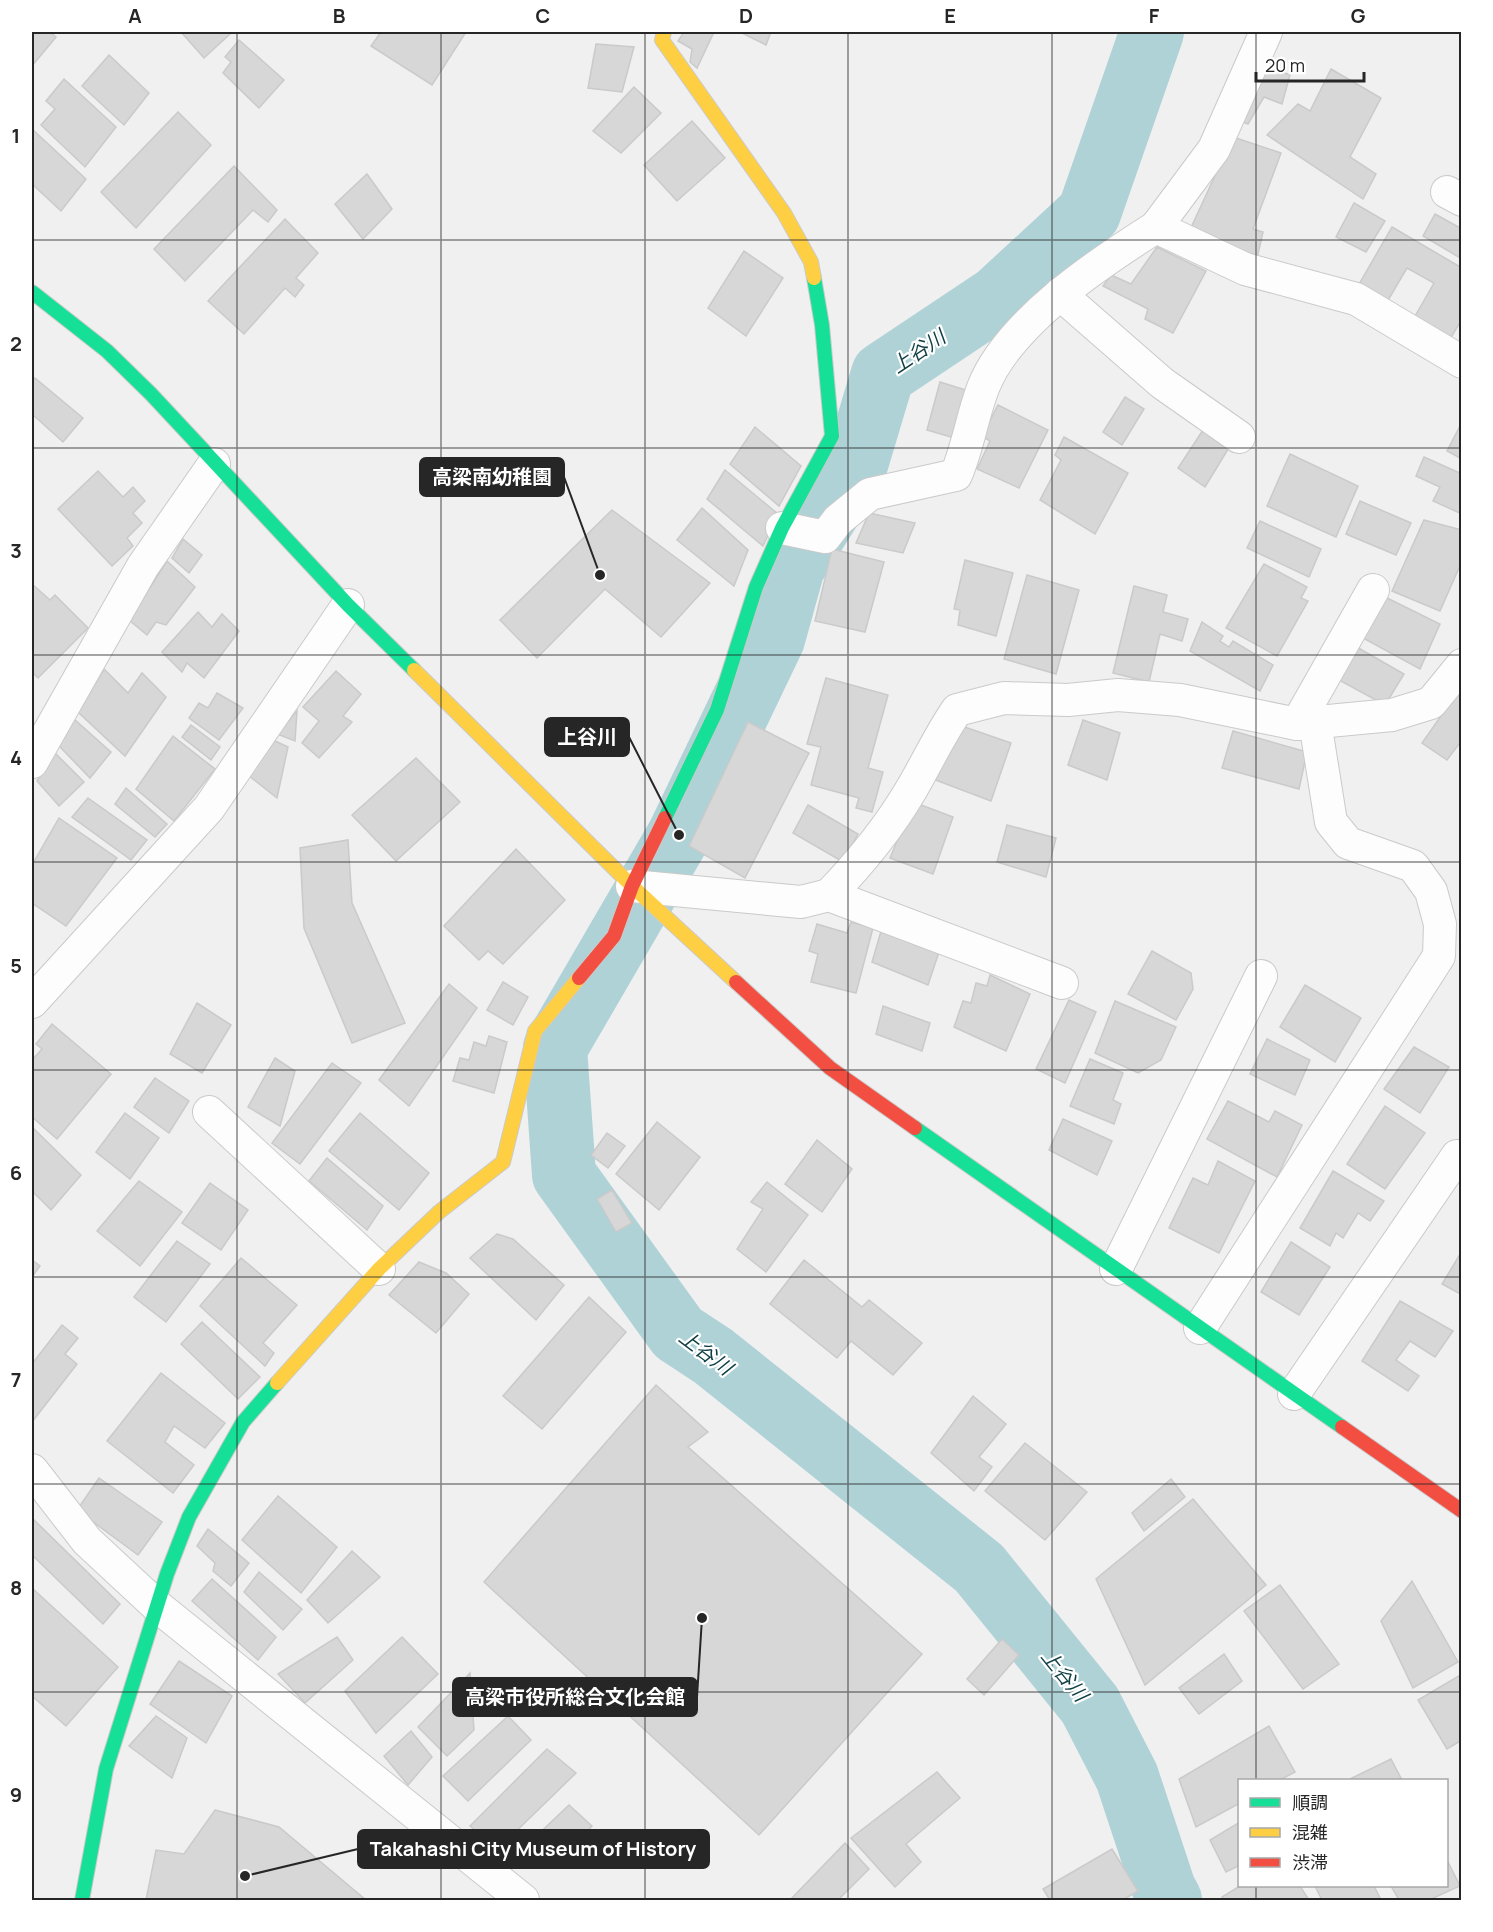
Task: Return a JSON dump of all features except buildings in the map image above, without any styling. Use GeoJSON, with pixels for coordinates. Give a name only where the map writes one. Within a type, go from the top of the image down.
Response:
{"type":"FeatureCollection","features":[{"type":"Feature","properties":{"kind":"street"},"geometry":{"type":"LineString","coordinates":[[82,1900],[106,1769],[157,1606],[189,1517],[243,1422],[379,1269],[439,1212],[503,1162],[535,1031],[614,936],[632,886],[717,710],[756,587],[782,528],[832,436],[822,325],[811,262],[784,213],[663,40],[664,32]]}},
{"type":"Feature","properties":{"kind":"street"},"geometry":{"type":"LineString","coordinates":[[782,528],[825,537],[838,520],[870,494],[956,475],[967,449],[984,387],[1010,344],[1060,294],[1156,227],[1214,149],[1266,32]]}},
{"type":"Feature","properties":{"kind":"street"},"geometry":{"type":"LineString","coordinates":[[1156,227],[1245,269],[1356,299],[1461,362]]}},
{"type":"Feature","properties":{"kind":"street"},"geometry":{"type":"LineString","coordinates":[[32,292],[107,351],[151,394],[214,465],[348,605],[632,886],[830,1068],[1461,1511]]}},
{"type":"Feature","properties":{"kind":"street"},"geometry":{"type":"LineString","coordinates":[[1060,294],[1162,383],[1239,437]]}},
{"type":"Feature","properties":{"kind":"street"},"geometry":{"type":"LineString","coordinates":[[32,762],[143,566],[214,465]]}},
{"type":"Feature","properties":{"kind":"street"},"geometry":{"type":"LineString","coordinates":[[1200,1328],[1439,956],[1440,924],[1431,891],[1413,866],[1348,843],[1331,822],[1306,723],[1373,590]]}},
{"type":"Feature","properties":{"kind":"street"},"geometry":{"type":"LineString","coordinates":[[32,1002],[209,808],[348,605]]}},
{"type":"Feature","properties":{"kind":"street"},"geometry":{"type":"LineString","coordinates":[[632,886],[801,902],[829,895],[862,861],[884,831],[911,789],[939,736],[957,710],[1004,698],[1068,700],[1118,695],[1180,700],[1306,723],[1392,715],[1431,702],[1461,665]]}},
{"type":"Feature","properties":{"kind":"street"},"geometry":{"type":"LineString","coordinates":[[829,895],[1062,983]]}},
{"type":"Feature","properties":{"kind":"street"},"geometry":{"type":"LineString","coordinates":[[1116,1269],[1261,976]]}},
{"type":"Feature","properties":{"kind":"street"},"geometry":{"type":"LineString","coordinates":[[209,1112],[379,1269]]}},
{"type":"Feature","properties":{"kind":"street"},"geometry":{"type":"LineString","coordinates":[[1294,1394],[1457,1156]]}},
{"type":"Feature","properties":{"kind":"street"},"geometry":{"type":"LineString","coordinates":[[32,1470],[87,1541],[157,1606],[523,1900]]}},
{"type":"Feature","properties":{"kind":"waterway","name":"上谷川"},"geometry":{"type":"LineString","coordinates":[[1152,32],[1089,213],[997,298],[883,374],[854,471],[793,567],[773,639],[679,835],[555,1048],[564,1175],[678,1333],[713,1356],[979,1568],[1090,1705],[1127,1777],[1164,1889],[1170,1900]]}},
{"type":"Feature","properties":{"kind":"traffic: fast"},"geometry":{"type":"LineString","coordinates":[[665,818],[717,710],[756,587],[782,528],[832,436],[822,325],[814,278]]}},
{"type":"Feature","properties":{"kind":"traffic: fast"},"geometry":{"type":"LineString","coordinates":[[32,292],[107,351],[151,394],[348,605],[414,670]]}},
{"type":"Feature","properties":{"kind":"traffic: fast"},"geometry":{"type":"LineString","coordinates":[[915,1128],[1342,1427]]}},
{"type":"Feature","properties":{"kind":"traffic: fast"},"geometry":{"type":"LineString","coordinates":[[82,1900],[106,1769],[167,1574],[189,1517],[243,1422],[277,1383]]}},
{"type":"Feature","properties":{"kind":"traffic: slow"},"geometry":{"type":"LineString","coordinates":[[664,32],[662,40],[784,213],[811,262],[814,278]]}},
{"type":"Feature","properties":{"kind":"traffic: slow"},"geometry":{"type":"LineString","coordinates":[[414,670],[632,886],[736,982]]}},
{"type":"Feature","properties":{"kind":"traffic: slow"},"geometry":{"type":"LineString","coordinates":[[277,1383],[379,1269],[439,1212],[503,1162],[535,1031],[579,978]]}},
{"type":"Feature","properties":{"kind":"traffic: jam"},"geometry":{"type":"LineString","coordinates":[[579,978],[614,936],[632,886],[665,818]]}},
{"type":"Feature","properties":{"kind":"traffic: jam"},"geometry":{"type":"LineString","coordinates":[[736,982],[830,1068],[915,1128]]}},
{"type":"Feature","properties":{"kind":"traffic: jam"},"geometry":{"type":"LineString","coordinates":[[1342,1427],[1462,1511]]}},
{"type":"Feature","properties":{"kind":"place","name":"高梁南幼稚園"},"geometry":{"type":"Point","coordinates":[600,575]}},
{"type":"Feature","properties":{"kind":"place","name":"上谷川"},"geometry":{"type":"Point","coordinates":[679,835]}},
{"type":"Feature","properties":{"kind":"place","name":"高梁市役所総合文化会館"},"geometry":{"type":"Point","coordinates":[702,1618]}},
{"type":"Feature","properties":{"kind":"place","name":"Takahashi City Museum of History"},"geometry":{"type":"Point","coordinates":[245,1876]}}]}
